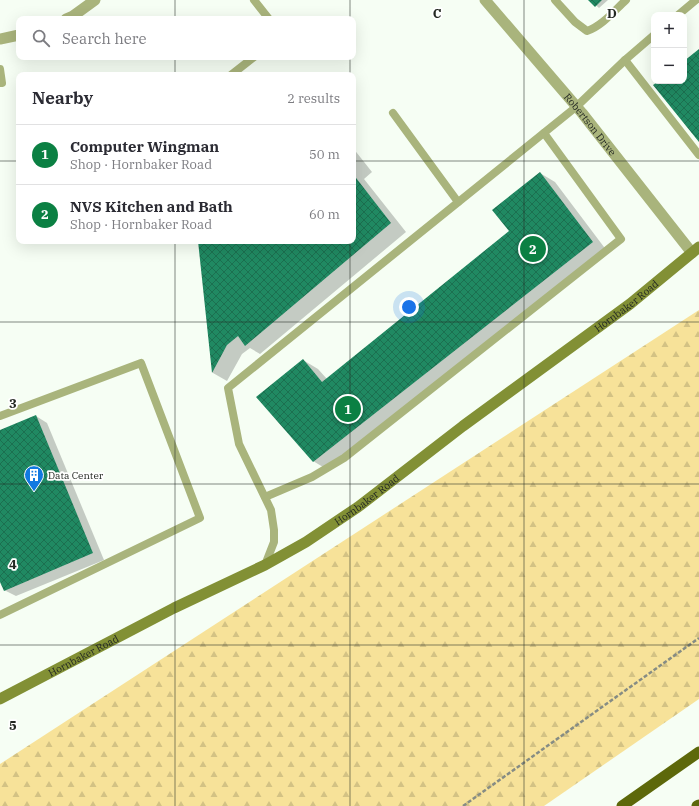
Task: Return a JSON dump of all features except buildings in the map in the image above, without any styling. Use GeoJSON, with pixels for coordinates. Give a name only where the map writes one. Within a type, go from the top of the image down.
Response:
{"type":"FeatureCollection","features":[{"type":"Feature","properties":{"kind":"highway"},"geometry":{"type":"LineString","coordinates":[[622,806],[699,752]]}},
{"type":"Feature","properties":{"kind":"main road","name":"Hornbaker Road"},"geometry":{"type":"LineString","coordinates":[[0,699],[174,608],[265,565],[306,542],[358,507],[463,426],[630,304],[695,250]]}},
{"type":"Feature","properties":{"kind":"street"},"geometry":{"type":"LineString","coordinates":[[73,16],[95,0]]}},
{"type":"Feature","properties":{"kind":"street","name":"Robertson Drive"},"geometry":{"type":"LineString","coordinates":[[485,0],[695,250]]}},
{"type":"Feature","properties":{"kind":"street"},"geometry":{"type":"LineString","coordinates":[[0,40],[16,36]]}},
{"type":"Feature","properties":{"kind":"lane"},"geometry":{"type":"LineString","coordinates":[[254,0],[267,16]]}},
{"type":"Feature","properties":{"kind":"lane"},"geometry":{"type":"LineString","coordinates":[[555,0],[575,22],[587,31],[603,22],[626,0]]}},
{"type":"Feature","properties":{"kind":"lane"},"geometry":{"type":"LineString","coordinates":[[682,12],[696,0]]}},
{"type":"Feature","properties":{"kind":"lane"},"geometry":{"type":"LineString","coordinates":[[265,565],[274,542],[271,510],[239,444],[228,388],[576,107],[625,60],[651,38]]}},
{"type":"Feature","properties":{"kind":"lane"},"geometry":{"type":"LineString","coordinates":[[235,72],[250,60]]}},
{"type":"Feature","properties":{"kind":"lane"},"geometry":{"type":"LineString","coordinates":[[625,60],[699,155]]}},
{"type":"Feature","properties":{"kind":"lane"},"geometry":{"type":"LineString","coordinates":[[0,69],[2,83],[0,83]]}},
{"type":"Feature","properties":{"kind":"lane"},"geometry":{"type":"LineString","coordinates":[[393,113],[458,202]]}},
{"type":"Feature","properties":{"kind":"lane"},"geometry":{"type":"LineString","coordinates":[[265,497],[312,477],[344,458],[621,239],[544,133]]}},
{"type":"Feature","properties":{"kind":"lane"},"geometry":{"type":"LineString","coordinates":[[0,416],[141,363],[200,518],[0,615]]}},
{"type":"Feature","properties":{"kind":"path"},"geometry":{"type":"LineString","coordinates":[[463,806],[699,638]]}},
{"type":"Feature","properties":{"kind":"green space"},"geometry":{"type":"Polygon","coordinates":[[[699,310],[699,699],[544,806],[0,806],[0,764],[699,310]]]}},
{"type":"Feature","properties":{"kind":"place","name":"NVS Kitchen and Bath"},"geometry":{"type":"Point","coordinates":[533,249]}},
{"type":"Feature","properties":{"kind":"place","name":"Computer Wingman"},"geometry":{"type":"Point","coordinates":[348,409]}},
{"type":"Feature","properties":{"kind":"place","name":"Data Center"},"geometry":{"type":"Point","coordinates":[34,492]}}]}
